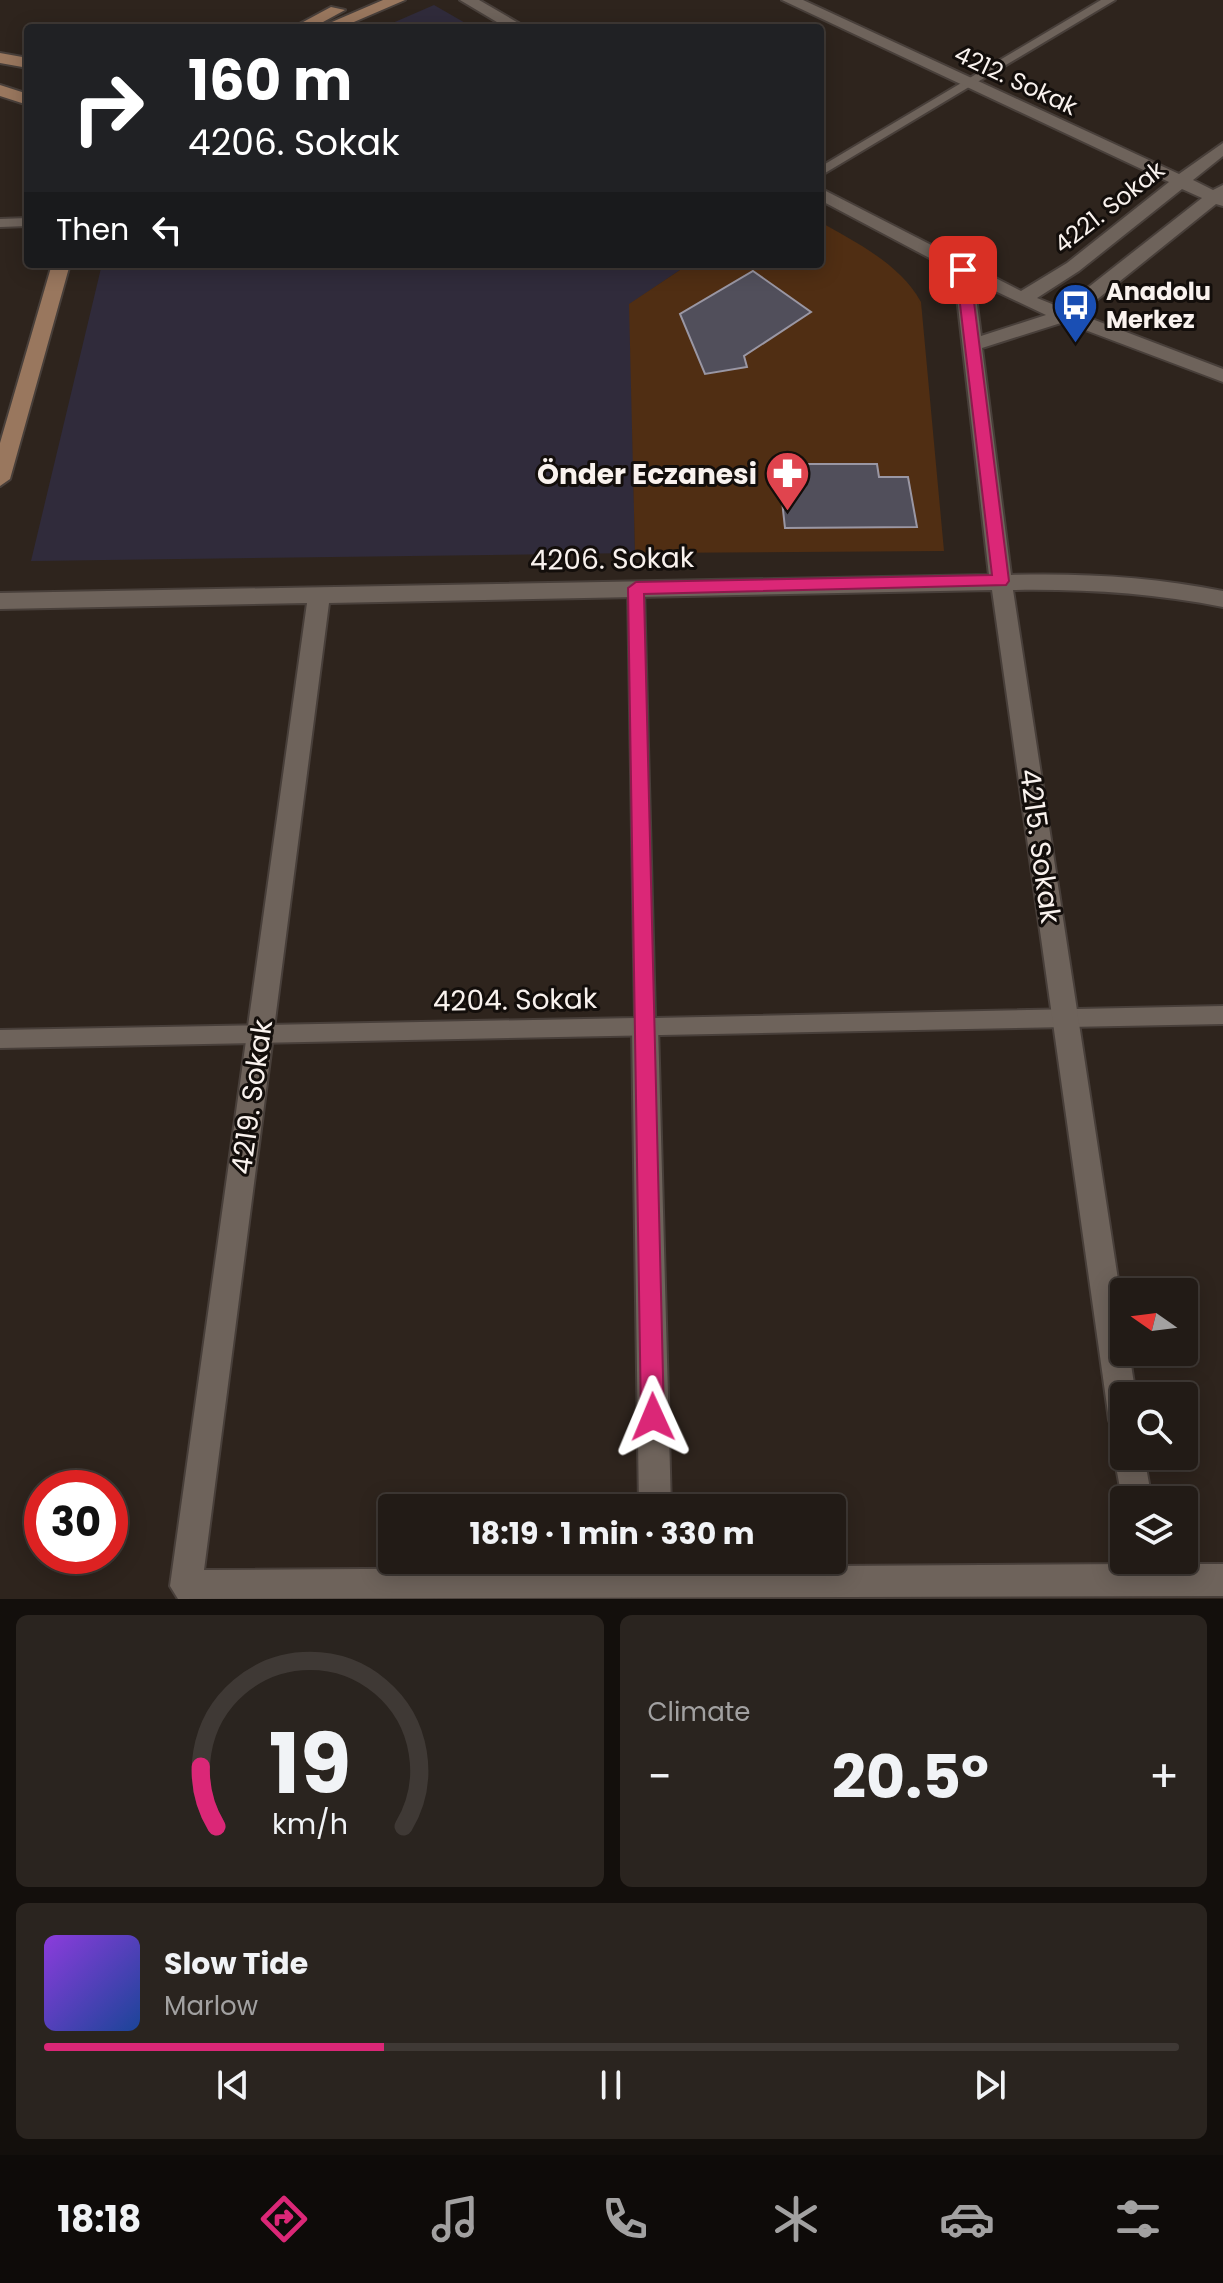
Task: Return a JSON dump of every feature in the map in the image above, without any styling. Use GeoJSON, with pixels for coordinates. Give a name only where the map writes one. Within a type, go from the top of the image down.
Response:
{"type":"FeatureCollection","features":[{"type":"Feature","properties":{"kind":"main road"},"geometry":{"type":"LineString","coordinates":[[308,24],[357,0]]}},
{"type":"Feature","properties":{"kind":"main road"},"geometry":{"type":"LineString","coordinates":[[336,24],[397,0]]}},
{"type":"Feature","properties":{"kind":"main road"},"geometry":{"type":"LineString","coordinates":[[0,58],[24,62]]}},
{"type":"Feature","properties":{"kind":"main road"},"geometry":{"type":"LineString","coordinates":[[0,90],[24,99]]}},
{"type":"Feature","properties":{"kind":"main road"},"geometry":{"type":"LineString","coordinates":[[0,479],[60,268]]}},
{"type":"Feature","properties":{"kind":"street"},"geometry":{"type":"LineString","coordinates":[[468,0],[512,24]]}},
{"type":"Feature","properties":{"kind":"street","name":"4212. Sokak"},"geometry":{"type":"LineString","coordinates":[[790,0],[1179,183],[1220,196]]}},
{"type":"Feature","properties":{"kind":"street","name":"4221. Sokak"},"geometry":{"type":"LineString","coordinates":[[1022,299],[1073,267],[1223,148]]}},
{"type":"Feature","properties":{"kind":"street"},"geometry":{"type":"LineString","coordinates":[[824,195],[1022,299],[1223,376]]}},
{"type":"Feature","properties":{"kind":"street"},"geometry":{"type":"LineString","coordinates":[[972,345],[1063,316],[1105,287],[1220,196]]}},
{"type":"Feature","properties":{"kind":"street","name":"4215. Sokak"},"geometry":{"type":"LineString","coordinates":[[963,270],[1001,581],[1118,1382]]}},
{"type":"Feature","properties":{"kind":"street","name":"4206. Sokak"},"geometry":{"type":"LineString","coordinates":[[0,601],[1001,581],[1121,582],[1223,599]]}},
{"type":"Feature","properties":{"kind":"street","name":"4219. Sokak"},"geometry":{"type":"LineString","coordinates":[[186,1592],[319,595]]}},
{"type":"Feature","properties":{"kind":"street"},"geometry":{"type":"LineString","coordinates":[[645,1025],[655,1494]]}},
{"type":"Feature","properties":{"kind":"street"},"geometry":{"type":"LineString","coordinates":[[186,1592],[609,1574]]}},
{"type":"Feature","properties":{"kind":"street"},"geometry":{"type":"LineString","coordinates":[[779,1574],[1223,1580]]}},
{"type":"Feature","properties":{"kind":"lane"},"geometry":{"type":"LineString","coordinates":[[824,170],[1109,0]]}},
{"type":"Feature","properties":{"kind":"lane"},"geometry":{"type":"LineString","coordinates":[[0,223],[24,222]]}},
{"type":"Feature","properties":{"kind":"lane"},"geometry":{"type":"LineString","coordinates":[[636,588],[645,1025]]}},
{"type":"Feature","properties":{"kind":"lane","name":"4204. Sokak"},"geometry":{"type":"LineString","coordinates":[[0,1039],[1223,1015]]}},
{"type":"Feature","properties":{"kind":"shaded area"},"geometry":{"type":"Polygon","coordinates":[[[434,5],[467,24],[390,24],[434,5]]]}},
{"type":"Feature","properties":{"kind":"shaded area"},"geometry":{"type":"Polygon","coordinates":[[[824,224],[863,246],[890,266],[921,302],[944,551],[635,553],[629,304],[683,268],[824,268],[824,224]]]}},
{"type":"Feature","properties":{"kind":"shaded area"},"geometry":{"type":"Polygon","coordinates":[[[101,268],[683,268],[630,304],[635,553],[31,561],[101,268]]]}},
{"type":"Feature","properties":{"kind":"building"},"geometry":{"type":"Polygon","coordinates":[[[753,271],[811,312],[744,356],[747,367],[705,374],[680,314],[753,271]]]}},
{"type":"Feature","properties":{"kind":"building"},"geometry":{"type":"Polygon","coordinates":[[[778,464],[877,464],[879,477],[908,477],[917,527],[785,528],[778,464]]]}},
{"type":"Feature","properties":{"kind":"place","name":"Anadolu Merkez"},"geometry":{"type":"Point","coordinates":[1075,344]}},
{"type":"Feature","properties":{"kind":"place","name":"Önder Eczanesi"},"geometry":{"type":"Point","coordinates":[788,513]}},
{"type":"Feature","properties":{"kind":"route"},"geometry":{"type":"LineString","coordinates":[[653,1417],[636,588],[1001,581],[963,270]]}}]}
